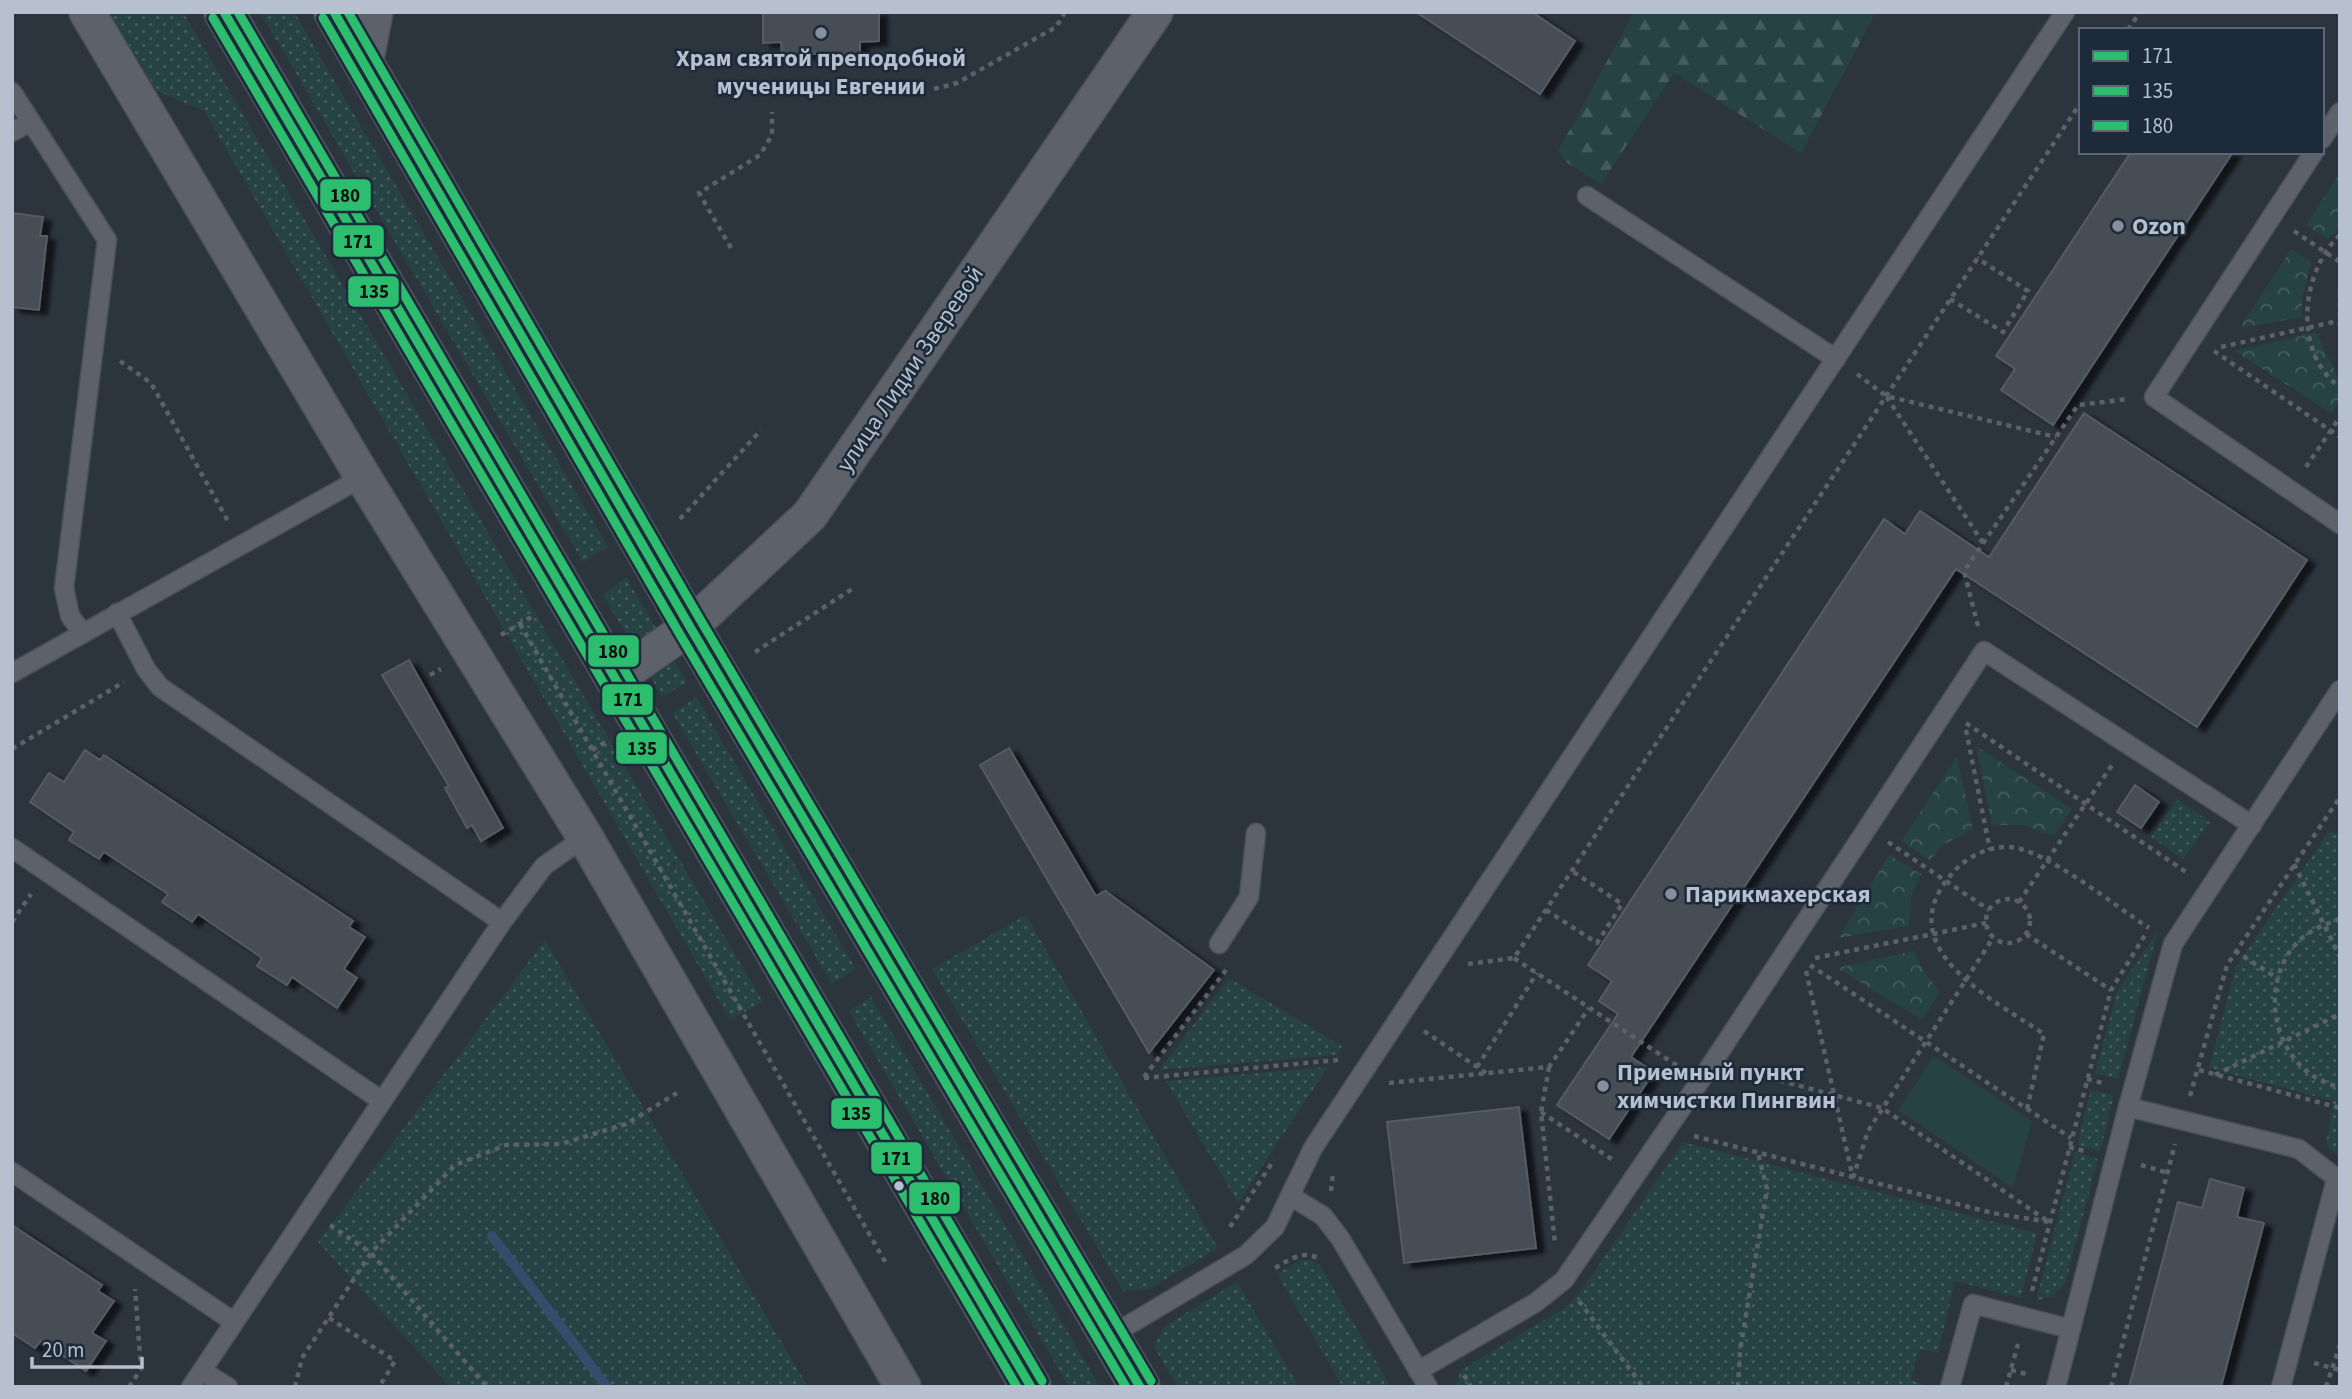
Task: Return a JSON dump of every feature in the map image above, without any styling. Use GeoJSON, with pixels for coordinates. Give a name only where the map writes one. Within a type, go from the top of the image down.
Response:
{"type":"FeatureCollection","features":[{"type":"Feature","properties":{"kind":"main road"},"geometry":{"type":"LineString","coordinates":[[224,12],[1031,1387]]}},
{"type":"Feature","properties":{"kind":"main road"},"geometry":{"type":"LineString","coordinates":[[334,12],[690,627],[1140,1387]]}},
{"type":"Feature","properties":{"kind":"street"},"geometry":{"type":"LineString","coordinates":[[87,12],[363,477],[585,837],[903,1387]]}},
{"type":"Feature","properties":{"kind":"street"},"geometry":{"type":"LineString","coordinates":[[365,64],[374,12]]}},
{"type":"Feature","properties":{"kind":"street","name":"улица Лидии Зверевой"},"geometry":{"type":"LineString","coordinates":[[615,679],[690,627],[810,514],[1154,12]]}},
{"type":"Feature","properties":{"kind":"lane"},"geometry":{"type":"LineString","coordinates":[[1110,1336],[1246,1255],[1275,1227],[1314,1148],[2065,12]]}},
{"type":"Feature","properties":{"kind":"lane"},"geometry":{"type":"LineString","coordinates":[[12,92],[107,240],[64,588],[70,616],[82,632]]}},
{"type":"Feature","properties":{"kind":"lane"},"geometry":{"type":"LineString","coordinates":[[2324,136],[2340,112]]}},
{"type":"Feature","properties":{"kind":"lane"},"geometry":{"type":"LineString","coordinates":[[12,132],[30,122]]}},
{"type":"Feature","properties":{"kind":"lane"},"geometry":{"type":"LineString","coordinates":[[2313,154],[2154,397],[2340,524]]}},
{"type":"Feature","properties":{"kind":"lane"},"geometry":{"type":"LineString","coordinates":[[1587,196],[1836,359]]}},
{"type":"Feature","properties":{"kind":"lane"},"geometry":{"type":"LineString","coordinates":[[12,673],[363,477]]}},
{"type":"Feature","properties":{"kind":"lane"},"geometry":{"type":"LineString","coordinates":[[117,613],[146,669],[160,687],[502,922]]}},
{"type":"Feature","properties":{"kind":"lane"},"geometry":{"type":"LineString","coordinates":[[1418,1371],[1535,1303],[1564,1280],[1668,1130],[1984,650],[2252,825]]}},
{"type":"Feature","properties":{"kind":"lane"},"geometry":{"type":"LineString","coordinates":[[2056,1387],[2173,944],[2340,690]]}},
{"type":"Feature","properties":{"kind":"lane"},"geometry":{"type":"LineString","coordinates":[[1219,944],[1249,897],[1256,833]]}},
{"type":"Feature","properties":{"kind":"lane"},"geometry":{"type":"LineString","coordinates":[[191,1387],[502,922],[544,866],[585,837]]}},
{"type":"Feature","properties":{"kind":"lane"},"geometry":{"type":"LineString","coordinates":[[12,848],[382,1101]]}},
{"type":"Feature","properties":{"kind":"lane"},"geometry":{"type":"LineString","coordinates":[[2128,1107],[2299,1149],[2338,1181],[2281,1387]]}},
{"type":"Feature","properties":{"kind":"lane"},"geometry":{"type":"LineString","coordinates":[[12,1172],[234,1322]]}},
{"type":"Feature","properties":{"kind":"lane"},"geometry":{"type":"LineString","coordinates":[[1292,1196],[1323,1216],[1340,1238],[1428,1387]]}},
{"type":"Feature","properties":{"kind":"lane"},"geometry":{"type":"LineString","coordinates":[[1950,1387],[1973,1304],[2071,1329]]}},
{"type":"Feature","properties":{"kind":"lane"},"geometry":{"type":"LineString","coordinates":[[202,1371],[228,1387]]}},
{"type":"Feature","properties":{"kind":"path"},"geometry":{"type":"LineString","coordinates":[[934,89],[957,83],[1056,27],[1065,12]]}},
{"type":"Feature","properties":{"kind":"path"},"geometry":{"type":"LineString","coordinates":[[2129,28],[2140,12]]}},
{"type":"Feature","properties":{"kind":"path"},"geometry":{"type":"LineString","coordinates":[[1514,958],[2079,105]]}},
{"type":"Feature","properties":{"kind":"path"},"geometry":{"type":"LineString","coordinates":[[731,248],[699,193],[760,155],[772,135],[772,112]]}},
{"type":"Feature","properties":{"kind":"path"},"geometry":{"type":"LineString","coordinates":[[2272,216],[2340,262]]}},
{"type":"Feature","properties":{"kind":"path"},"geometry":{"type":"LineString","coordinates":[[2340,235],[2325,252],[2310,290],[2308,327],[2320,364],[2340,387]]}},
{"type":"Feature","properties":{"kind":"path"},"geometry":{"type":"LineString","coordinates":[[1951,299],[2003,332],[2028,292],[1978,258]]}},
{"type":"Feature","properties":{"kind":"path"},"geometry":{"type":"LineString","coordinates":[[2340,292],[2339,324],[2308,327],[2210,349],[2340,437]]}},
{"type":"Feature","properties":{"kind":"path"},"geometry":{"type":"LineString","coordinates":[[94,342],[151,383],[242,545]]}},
{"type":"Feature","properties":{"kind":"path"},"geometry":{"type":"LineString","coordinates":[[1852,370],[1886,396],[1983,543]]}},
{"type":"Feature","properties":{"kind":"path"},"geometry":{"type":"LineString","coordinates":[[1886,396],[2056,437]]}},
{"type":"Feature","properties":{"kind":"path"},"geometry":{"type":"LineString","coordinates":[[1984,650],[1964,571],[2078,405],[2154,397]]}},
{"type":"Feature","properties":{"kind":"path"},"geometry":{"type":"LineString","coordinates":[[2290,491],[2340,417]]}},
{"type":"Feature","properties":{"kind":"path"},"geometry":{"type":"LineString","coordinates":[[680,519],[761,430]]}},
{"type":"Feature","properties":{"kind":"path"},"geometry":{"type":"LineString","coordinates":[[755,652],[855,587]]}},
{"type":"Feature","properties":{"kind":"path"},"geometry":{"type":"LineString","coordinates":[[499,636],[533,616]]}},
{"type":"Feature","properties":{"kind":"path"},"geometry":{"type":"LineString","coordinates":[[520,624],[887,1265]]}},
{"type":"Feature","properties":{"kind":"path"},"geometry":{"type":"LineString","coordinates":[[12,749],[146,669]]}},
{"type":"Feature","properties":{"kind":"path"},"geometry":{"type":"LineString","coordinates":[[1990,850],[1964,722],[2186,872]]}},
{"type":"Feature","properties":{"kind":"path"},"geometry":{"type":"LineString","coordinates":[[592,750],[606,743]]}},
{"type":"Feature","properties":{"kind":"path"},"geometry":{"type":"LineString","coordinates":[[2020,902],[2126,744]]}},
{"type":"Feature","properties":{"kind":"path"},"geometry":{"type":"LineString","coordinates":[[2188,1102],[2227,965],[2340,797]]}},
{"type":"Feature","properties":{"kind":"path"},"geometry":{"type":"LineString","coordinates":[[1866,828],[1989,910]]}},
{"type":"Feature","properties":{"kind":"path"},"geometry":{"type":"LineString","coordinates":[[2027,1109],[2044,1034],[1966,981],[1940,954],[1934,934],[1933,914],[1938,892],[1946,880],[1973,856],[2011,847],[2047,861],[2148,928]]}},
{"type":"Feature","properties":{"kind":"path"},"geometry":{"type":"LineString","coordinates":[[2178,883],[2193,861]]}},
{"type":"Feature","properties":{"kind":"path"},"geometry":{"type":"LineString","coordinates":[[2294,863],[2340,957]]}},
{"type":"Feature","properties":{"kind":"path"},"geometry":{"type":"LineString","coordinates":[[1546,910],[1597,943],[1622,904],[1572,870]]}},
{"type":"Feature","properties":{"kind":"path"},"geometry":{"type":"LineString","coordinates":[[1999,901],[2020,902],[2030,921],[2026,934],[2007,943],[1993,938],[1986,923],[1989,910],[1999,901]]}},
{"type":"Feature","properties":{"kind":"path"},"geometry":{"type":"LineString","coordinates":[[2006,1387],[2110,990],[2156,917]]}},
{"type":"Feature","properties":{"kind":"path"},"geometry":{"type":"LineString","coordinates":[[2340,919],[2305,936],[2290,951],[2277,978],[2276,1021],[2294,1060],[2310,1074],[2340,1087]]}},
{"type":"Feature","properties":{"kind":"path"},"geometry":{"type":"LineString","coordinates":[[1804,961],[1986,923]]}},
{"type":"Feature","properties":{"kind":"path"},"geometry":{"type":"LineString","coordinates":[[2026,934],[2110,990]]}},
{"type":"Feature","properties":{"kind":"path"},"geometry":{"type":"LineString","coordinates":[[1853,1178],[1868,1131],[1993,938]]}},
{"type":"Feature","properties":{"kind":"path"},"geometry":{"type":"LineString","coordinates":[[2235,951],[2277,978]]}},
{"type":"Feature","properties":{"kind":"path"},"geometry":{"type":"LineString","coordinates":[[1460,974],[1467,964],[1514,958],[1700,1081]]}},
{"type":"Feature","properties":{"kind":"path"},"geometry":{"type":"LineString","coordinates":[[1804,961],[2071,1138]]}},
{"type":"Feature","properties":{"kind":"path"},"geometry":{"type":"LineString","coordinates":[[1804,961],[1853,1178]]}},
{"type":"Feature","properties":{"kind":"path"},"geometry":{"type":"LineString","coordinates":[[1228,967],[1144,1078],[1339,1060]]}},
{"type":"Feature","properties":{"kind":"path"},"geometry":{"type":"LineString","coordinates":[[1477,1067],[1537,974]]}},
{"type":"Feature","properties":{"kind":"path"},"geometry":{"type":"LineString","coordinates":[[1589,1008],[1549,1067],[1541,1112],[1556,1250],[1564,1280],[1643,1387]]}},
{"type":"Feature","properties":{"kind":"path"},"geometry":{"type":"LineString","coordinates":[[2215,1074],[2340,1014]]}},
{"type":"Feature","properties":{"kind":"path"},"geometry":{"type":"LineString","coordinates":[[1416,1041],[1431,1019]]}},
{"type":"Feature","properties":{"kind":"path"},"geometry":{"type":"LineString","coordinates":[[1423,1030],[1487,1073]]}},
{"type":"Feature","properties":{"kind":"path"},"geometry":{"type":"LineString","coordinates":[[752,1051],[761,1046]]}},
{"type":"Feature","properties":{"kind":"path"},"geometry":{"type":"LineString","coordinates":[[1713,1062],[1882,1108],[2050,1222]]}},
{"type":"Feature","properties":{"kind":"path"},"geometry":{"type":"LineString","coordinates":[[1389,1083],[1549,1067]]}},
{"type":"Feature","properties":{"kind":"path"},"geometry":{"type":"LineString","coordinates":[[2199,1070],[2340,1108]]}},
{"type":"Feature","properties":{"kind":"path"},"geometry":{"type":"LineString","coordinates":[[1381,1094],[1395,1073]]}},
{"type":"Feature","properties":{"kind":"path"},"geometry":{"type":"LineString","coordinates":[[295,1387],[302,1358],[371,1254],[454,1165],[506,1145],[561,1144],[626,1124],[677,1093]]}},
{"type":"Feature","properties":{"kind":"path"},"geometry":{"type":"LineString","coordinates":[[1541,1112],[1637,1176]]}},
{"type":"Feature","properties":{"kind":"path"},"geometry":{"type":"LineString","coordinates":[[1668,1130],[1993,1213],[2050,1222]]}},
{"type":"Feature","properties":{"kind":"path"},"geometry":{"type":"LineString","coordinates":[[2111,1387],[2176,1141]]}},
{"type":"Feature","properties":{"kind":"path"},"geometry":{"type":"LineString","coordinates":[[2068,1147],[2097,1154]]}},
{"type":"Feature","properties":{"kind":"path"},"geometry":{"type":"LineString","coordinates":[[1738,1387],[1740,1351],[1767,1189],[1758,1153]]}},
{"type":"Feature","properties":{"kind":"path"},"geometry":{"type":"LineString","coordinates":[[2136,1164],[2168,1173]]}},
{"type":"Feature","properties":{"kind":"path"},"geometry":{"type":"LineString","coordinates":[[1333,1169],[1335,1181]]}},
{"type":"Feature","properties":{"kind":"path"},"geometry":{"type":"LineString","coordinates":[[309,1210],[371,1254],[487,1387]]}},
{"type":"Feature","properties":{"kind":"path"},"geometry":{"type":"LineString","coordinates":[[129,1387],[141,1369],[132,1254]]}},
{"type":"Feature","properties":{"kind":"path"},"geometry":{"type":"LineString","coordinates":[[1268,1272],[1296,1256],[1310,1254],[1324,1260]]}},
{"type":"Feature","properties":{"kind":"path"},"geometry":{"type":"LineString","coordinates":[[328,1318],[395,1361],[379,1387]]}},
{"type":"Feature","properties":{"kind":"path"},"geometry":{"type":"LineString","coordinates":[[2326,1387],[2340,1345]]}},
{"type":"Feature","properties":{"kind":"path"},"geometry":{"type":"LineString","coordinates":[[2011,1370],[2039,1377]]}},
{"type":"Feature","properties":{"kind":"green space"},"geometry":{"type":"Polygon","coordinates":[[[109,12],[183,12],[763,1002],[730,1020],[204,111],[157,91],[109,12]]]}},
{"type":"Feature","properties":{"kind":"green space"},"geometry":{"type":"Polygon","coordinates":[[[260,12],[294,12],[608,547],[583,562],[260,12]]]}},
{"type":"Feature","properties":{"kind":"green space"},"geometry":{"type":"Polygon","coordinates":[[[1634,12],[1876,12],[1801,153],[1674,73],[1601,184],[1566,162],[1558,151],[1634,12]]]}},
{"type":"Feature","properties":{"kind":"green space"},"geometry":{"type":"Polygon","coordinates":[[[2340,173],[2340,228],[2328,239],[2306,225],[2340,173]]]}},
{"type":"Feature","properties":{"kind":"green space"},"geometry":{"type":"Polygon","coordinates":[[[2291,249],[2311,262],[2302,299],[2302,317],[2240,328],[2291,249]]]}},
{"type":"Feature","properties":{"kind":"green space"},"geometry":{"type":"Polygon","coordinates":[[[2317,332],[2339,382],[2338,403],[2332,414],[2235,351],[2317,332]]]}},
{"type":"Feature","properties":{"kind":"green space"},"geometry":{"type":"Polygon","coordinates":[[[626,577],[656,628],[632,644],[603,595],[626,577]]]}},
{"type":"Feature","properties":{"kind":"green space"},"geometry":{"type":"Polygon","coordinates":[[[675,662],[687,682],[662,697],[651,677],[675,662]]]}},
{"type":"Feature","properties":{"kind":"green space"},"geometry":{"type":"Polygon","coordinates":[[[696,697],[856,969],[832,984],[673,714],[696,697]]]}},
{"type":"Feature","properties":{"kind":"green space"},"geometry":{"type":"Polygon","coordinates":[[[1976,746],[2072,809],[2054,836],[2024,825],[1992,825],[1976,746]]]}},
{"type":"Feature","properties":{"kind":"green space"},"geometry":{"type":"Polygon","coordinates":[[[1957,757],[1973,830],[1944,844],[1930,860],[1901,841],[1957,757]]]}},
{"type":"Feature","properties":{"kind":"green space"},"geometry":{"type":"Polygon","coordinates":[[[2177,799],[2210,822],[2183,859],[2151,837],[2177,799]]]}},
{"type":"Feature","properties":{"kind":"green space"},"geometry":{"type":"Polygon","coordinates":[[[2329,831],[2340,834],[2340,1158],[2326,1145],[2333,1101],[2209,1068],[2236,966],[2329,831]]]}},
{"type":"Feature","properties":{"kind":"green space"},"geometry":{"type":"Polygon","coordinates":[[[1889,855],[1921,874],[1911,898],[1909,926],[1838,938],[1889,855]]]}},
{"type":"Feature","properties":{"kind":"green space"},"geometry":{"type":"Polygon","coordinates":[[[1026,915],[1218,1248],[1149,1289],[1123,1291],[932,969],[1026,915]]]}},
{"type":"Feature","properties":{"kind":"green space"},"geometry":{"type":"Polygon","coordinates":[[[2158,931],[2118,1079],[2095,1073],[2117,992],[2158,931]]]}},
{"type":"Feature","properties":{"kind":"green space"},"geometry":{"type":"Polygon","coordinates":[[[545,940],[808,1387],[450,1387],[318,1242],[545,940]]]}},
{"type":"Feature","properties":{"kind":"green space"},"geometry":{"type":"Polygon","coordinates":[[[1914,951],[1925,973],[1940,992],[1922,1020],[1837,968],[1914,951]]]}},
{"type":"Feature","properties":{"kind":"green space"},"geometry":{"type":"Polygon","coordinates":[[[1229,978],[1342,1046],[1337,1055],[1159,1070],[1229,978]]]}},
{"type":"Feature","properties":{"kind":"green space"},"geometry":{"type":"Polygon","coordinates":[[[871,997],[1100,1387],[1069,1387],[849,1011],[871,997]]]}},
{"type":"Feature","properties":{"kind":"green space"},"geometry":{"type":"Polygon","coordinates":[[[1934,1056],[2032,1121],[2013,1188],[1898,1110],[1934,1056]]]}},
{"type":"Feature","properties":{"kind":"green space"},"geometry":{"type":"Polygon","coordinates":[[[1328,1067],[1238,1203],[1166,1081],[1328,1067]]]}},
{"type":"Feature","properties":{"kind":"green space"},"geometry":{"type":"Polygon","coordinates":[[[2091,1090],[2114,1095],[2100,1151],[2077,1145],[2091,1090]]]}},
{"type":"Feature","properties":{"kind":"green space"},"geometry":{"type":"Polygon","coordinates":[[[1683,1142],[2037,1233],[2021,1298],[1955,1281],[1938,1353],[1919,1349],[1911,1380],[1929,1387],[1455,1387],[1461,1370],[1563,1309],[1579,1294],[1683,1142]]]}},
{"type":"Feature","properties":{"kind":"green space"},"geometry":{"type":"Polygon","coordinates":[[[2075,1152],[2098,1159],[2065,1284],[2053,1296],[2036,1301],[2075,1152]]]}},
{"type":"Feature","properties":{"kind":"green space"},"geometry":{"type":"Polygon","coordinates":[[[1311,1260],[1320,1265],[1391,1387],[1343,1387],[1277,1274],[1299,1261],[1311,1260]]]}},
{"type":"Feature","properties":{"kind":"green space"},"geometry":{"type":"Polygon","coordinates":[[[1237,1282],[1299,1387],[1177,1387],[1154,1347],[1165,1326],[1237,1282]]]}},
{"type":"Feature","properties":{"kind":"building","name":"Храм святой преподобной мученицы Евгении"},"geometry":{"type":"Polygon","coordinates":[[[763,12],[879,12],[879,41],[860,42],[860,54],[782,54],[781,42],[763,43],[763,12]]]}},
{"type":"Feature","properties":{"kind":"building"},"geometry":{"type":"Polygon","coordinates":[[[1416,12],[1532,12],[1575,41],[1540,94],[1416,12]]]}},
{"type":"Feature","properties":{"kind":"building"},"geometry":{"type":"Polygon","coordinates":[[[2130,154],[2232,154],[2053,425],[2001,390],[2015,369],[1996,356],[2130,154]]]}},
{"type":"Feature","properties":{"kind":"building"},"geometry":{"type":"Polygon","coordinates":[[[12,213],[43,217],[40,236],[47,236],[39,310],[12,307],[12,213]]]}},
{"type":"Feature","properties":{"kind":"building"},"geometry":{"type":"Polygon","coordinates":[[[2084,413],[2307,560],[2197,727],[1956,569],[1631,1057],[1654,1072],[1609,1139],[1557,1105],[1618,1014],[1599,1001],[1612,981],[1588,965],[1884,519],[1905,534],[1920,511],[1989,557],[2084,413]]]}},
{"type":"Feature","properties":{"kind":"building"},"geometry":{"type":"Polygon","coordinates":[[[409,660],[503,828],[481,841],[472,825],[467,828],[445,788],[449,786],[382,675],[409,660]]]}},
{"type":"Feature","properties":{"kind":"building"},"geometry":{"type":"Polygon","coordinates":[[[1009,748],[1096,896],[1105,891],[1214,970],[1149,1053],[980,765],[1009,748]]]}},
{"type":"Feature","properties":{"kind":"building"},"geometry":{"type":"Polygon","coordinates":[[[85,750],[100,760],[104,755],[353,921],[349,927],[365,937],[344,969],[357,978],[337,1008],[292,977],[287,985],[257,966],[262,958],[198,914],[192,922],[162,902],[168,894],[104,852],[99,859],[69,840],[74,832],[30,802],[49,773],[64,782],[85,750]]]}},
{"type":"Feature","properties":{"kind":"building"},"geometry":{"type":"Polygon","coordinates":[[[2135,785],[2159,802],[2141,828],[2117,812],[2135,785]]]}},
{"type":"Feature","properties":{"kind":"building"},"geometry":{"type":"Polygon","coordinates":[[[1519,1107],[1536,1248],[1404,1263],[1387,1122],[1519,1107]]]}},
{"type":"Feature","properties":{"kind":"building"},"geometry":{"type":"Polygon","coordinates":[[[2210,1179],[2244,1188],[2237,1217],[2264,1223],[2221,1387],[2129,1387],[2178,1202],[2202,1208],[2210,1179]]]}},
{"type":"Feature","properties":{"kind":"building"},"geometry":{"type":"Polygon","coordinates":[[[12,1225],[102,1285],[98,1291],[114,1301],[92,1333],[106,1341],[86,1371],[41,1341],[35,1348],[12,1333],[12,1225]]]}},
{"type":"Feature","properties":{"kind":"waterway"},"geometry":{"type":"LineString","coordinates":[[492,1236],[607,1387]]}},
{"type":"Feature","properties":{"kind":"transit line","name":"171"},"geometry":{"type":"LineString","coordinates":[[224,12],[1031,1387]]}},
{"type":"Feature","properties":{"kind":"transit line","name":"180"},"geometry":{"type":"LineString","coordinates":[[238,12],[1042,1381]]}},
{"type":"Feature","properties":{"kind":"transit line","name":"171"},"geometry":{"type":"LineString","coordinates":[[334,12],[690,627],[1140,1387]]}},
{"type":"Feature","properties":{"kind":"transit line","name":"180"},"geometry":{"type":"LineString","coordinates":[[348,12],[701,621],[1151,1381]]}},
{"type":"Feature","properties":{"kind":"transit line","name":"135"},"geometry":{"type":"LineString","coordinates":[[213,18],[1017,1387]]}},
{"type":"Feature","properties":{"kind":"transit line","name":"135"},"geometry":{"type":"LineString","coordinates":[[323,18],[679,633],[1126,1387]]}},
{"type":"Feature","properties":{"kind":"place","name":"Храм святой преподобной мученицы Евгении"},"geometry":{"type":"Point","coordinates":[821,33]}},
{"type":"Feature","properties":{"kind":"place","name":"Ozon"},"geometry":{"type":"Point","coordinates":[2118,226]}},
{"type":"Feature","properties":{"kind":"place","name":"Парикмахерская"},"geometry":{"type":"Point","coordinates":[1671,894]}},
{"type":"Feature","properties":{"kind":"place","name":"Приемный пункт химчистки Пингвин"},"geometry":{"type":"Point","coordinates":[1603,1086]}}]}
